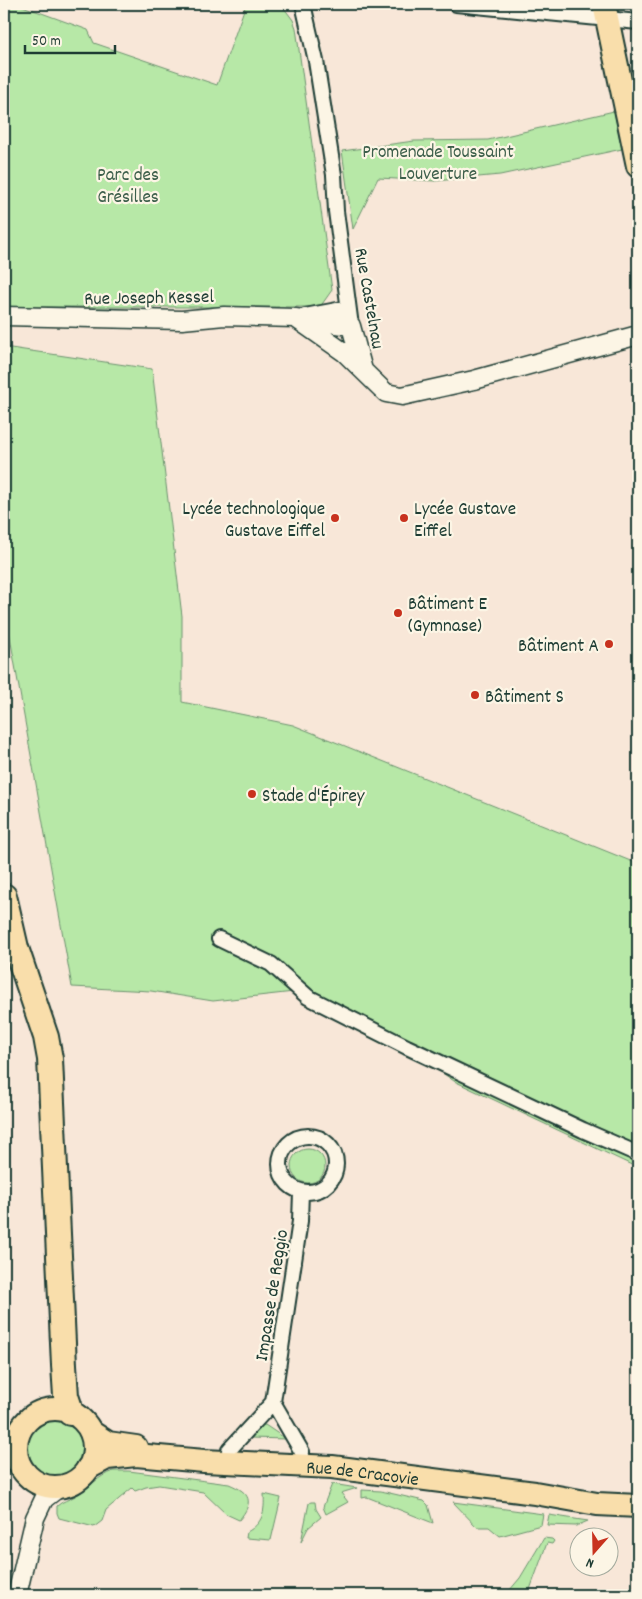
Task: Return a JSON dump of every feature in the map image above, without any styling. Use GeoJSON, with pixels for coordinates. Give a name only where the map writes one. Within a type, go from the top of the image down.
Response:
{"type":"FeatureCollection","features":[{"type":"Feature","properties":{"kind":"highway"},"geometry":{"type":"LineString","coordinates":[[4,896],[16,948],[46,1037],[50,1059],[64,1365],[66,1396],[70,1413]]}},
{"type":"Feature","properties":{"kind":"main road"},"geometry":{"type":"LineString","coordinates":[[619,16],[638,166]]}},
{"type":"Feature","properties":{"kind":"main road"},"geometry":{"type":"LineString","coordinates":[[59,1410],[70,1413],[78,1416],[86,1423],[91,1432],[94,1450],[88,1468],[76,1480],[61,1486],[50,1487],[40,1484],[26,1475],[10,1458],[16,1446],[12,1431],[40,1413],[59,1410]]}},
{"type":"Feature","properties":{"kind":"main road","name":"Rue de Cracovie"},"geometry":{"type":"LineString","coordinates":[[91,1432],[108,1443],[137,1447],[302,1452],[342,1456],[616,1497],[638,1497]]}},
{"type":"Feature","properties":{"kind":"main road","name":"Rue de Cracovie"},"geometry":{"type":"LineString","coordinates":[[88,1468],[108,1458],[136,1455],[204,1461],[332,1466],[597,1504],[638,1506]]}},
{"type":"Feature","properties":{"kind":"street","name":"Rue Castelnau"},"geometry":{"type":"LineString","coordinates":[[303,4],[316,61],[334,175],[336,211],[348,308],[363,370],[386,392],[402,396],[474,380],[638,335]]}},
{"type":"Feature","properties":{"kind":"street"},"geometry":{"type":"LineString","coordinates":[[456,4],[619,16]]}},
{"type":"Feature","properties":{"kind":"street","name":"Rue Joseph Kessel"},"geometry":{"type":"LineString","coordinates":[[296,318],[348,308]]}},
{"type":"Feature","properties":{"kind":"street","name":"Rue Joseph Kessel"},"geometry":{"type":"LineString","coordinates":[[4,316],[182,320],[224,316],[296,318],[351,326]]}},
{"type":"Feature","properties":{"kind":"street"},"geometry":{"type":"LineString","coordinates":[[296,318],[345,354],[363,370]]}},
{"type":"Feature","properties":{"kind":"street"},"geometry":{"type":"LineString","coordinates":[[219,939],[271,964],[308,997],[407,1047],[638,1154]]}},
{"type":"Feature","properties":{"kind":"street"},"geometry":{"type":"LineString","coordinates":[[310,1136],[322,1139],[330,1145],[335,1155],[337,1165],[334,1176],[328,1185],[321,1190],[311,1193],[301,1192],[291,1187],[284,1180],[280,1170],[280,1160],[284,1150],[292,1140],[310,1136]]}},
{"type":"Feature","properties":{"kind":"street","name":"Impasse de Reggio"},"geometry":{"type":"LineString","coordinates":[[273,1402],[300,1221],[301,1192]]}},
{"type":"Feature","properties":{"kind":"street"},"geometry":{"type":"LineString","coordinates":[[229,1450],[273,1402],[302,1452]]}},
{"type":"Feature","properties":{"kind":"street"},"geometry":{"type":"LineString","coordinates":[[17,1595],[35,1518],[44,1499],[61,1486]]}},
{"type":"Feature","properties":{"kind":"green space","name":"Parc des Grésilles"},"geometry":{"type":"Polygon","coordinates":[[[4,4],[17,4],[88,30],[94,43],[217,85],[246,4],[281,4],[293,20],[296,28],[332,290],[320,307],[4,307],[4,4]]]}},
{"type":"Feature","properties":{"kind":"green space","name":"Promenade Toussaint Louverture"},"geometry":{"type":"Polygon","coordinates":[[[614,111],[622,149],[500,175],[435,181],[378,178],[353,229],[342,151],[414,141],[488,140],[614,111]]]}},
{"type":"Feature","properties":{"kind":"green space","name":"Stade d'Épirey"},"geometry":{"type":"Polygon","coordinates":[[[4,347],[152,369],[182,616],[182,702],[293,725],[638,864],[638,1168],[454,1081],[372,1024],[303,991],[213,1001],[151,991],[72,987],[4,603],[4,347]]]}},
{"type":"Feature","properties":{"kind":"green space"},"geometry":{"type":"Polygon","coordinates":[[[308,1149],[315,1150],[320,1154],[324,1159],[324,1173],[320,1178],[315,1182],[308,1183],[301,1182],[296,1178],[292,1173],[291,1166],[292,1159],[296,1154],[301,1150],[308,1149]]]}},
{"type":"Feature","properties":{"kind":"green space"},"geometry":{"type":"Polygon","coordinates":[[[54,1419],[71,1424],[79,1432],[84,1449],[79,1466],[71,1474],[54,1479],[37,1474],[29,1466],[24,1449],[29,1432],[37,1424],[54,1419]]]}},
{"type":"Feature","properties":{"kind":"green space"},"geometry":{"type":"Polygon","coordinates":[[[265,1425],[286,1439],[250,1438],[259,1426],[265,1425]]]}},
{"type":"Feature","properties":{"kind":"green space"},"geometry":{"type":"Polygon","coordinates":[[[113,1471],[129,1471],[229,1484],[246,1495],[248,1499],[247,1508],[239,1520],[226,1514],[203,1492],[159,1485],[135,1491],[132,1488],[106,1510],[102,1521],[94,1527],[59,1518],[57,1506],[113,1471]]]}},
{"type":"Feature","properties":{"kind":"green space"},"geometry":{"type":"Polygon","coordinates":[[[332,1484],[357,1488],[341,1493],[348,1502],[326,1514],[323,1507],[332,1484]]]}},
{"type":"Feature","properties":{"kind":"green space"},"geometry":{"type":"Polygon","coordinates":[[[362,1490],[381,1491],[424,1501],[428,1505],[433,1523],[367,1497],[362,1498],[362,1490]]]}},
{"type":"Feature","properties":{"kind":"green space"},"geometry":{"type":"Polygon","coordinates":[[[264,1494],[281,1498],[271,1540],[246,1538],[247,1532],[260,1521],[264,1506],[264,1494]]]}},
{"type":"Feature","properties":{"kind":"green space"},"geometry":{"type":"Polygon","coordinates":[[[315,1502],[316,1509],[321,1517],[308,1528],[301,1542],[309,1503],[315,1502]]]}},
{"type":"Feature","properties":{"kind":"green space"},"geometry":{"type":"Polygon","coordinates":[[[453,1502],[543,1514],[541,1525],[500,1536],[489,1527],[477,1527],[453,1502]]]}},
{"type":"Feature","properties":{"kind":"green space"},"geometry":{"type":"Polygon","coordinates":[[[549,1515],[588,1521],[576,1526],[547,1525],[549,1515]]]}},
{"type":"Feature","properties":{"kind":"green space"},"geometry":{"type":"Polygon","coordinates":[[[544,1538],[554,1541],[552,1544],[547,1543],[528,1595],[511,1595],[509,1591],[520,1578],[544,1538]]]}},
{"type":"Feature","properties":{"kind":"place","name":"Lycée technologique Gustave Eiffel"},"geometry":{"type":"Point","coordinates":[335,518]}},
{"type":"Feature","properties":{"kind":"place","name":"Lycée Gustave Eiffel"},"geometry":{"type":"Point","coordinates":[404,518]}},
{"type":"Feature","properties":{"kind":"place","name":"Bâtiment E (Gymnase)"},"geometry":{"type":"Point","coordinates":[398,613]}},
{"type":"Feature","properties":{"kind":"place","name":"Bâtiment A"},"geometry":{"type":"Point","coordinates":[609,644]}},
{"type":"Feature","properties":{"kind":"place","name":"Bâtiment S"},"geometry":{"type":"Point","coordinates":[475,695]}},
{"type":"Feature","properties":{"kind":"place","name":"Stade d'Épirey"},"geometry":{"type":"Point","coordinates":[252,794]}}]}
